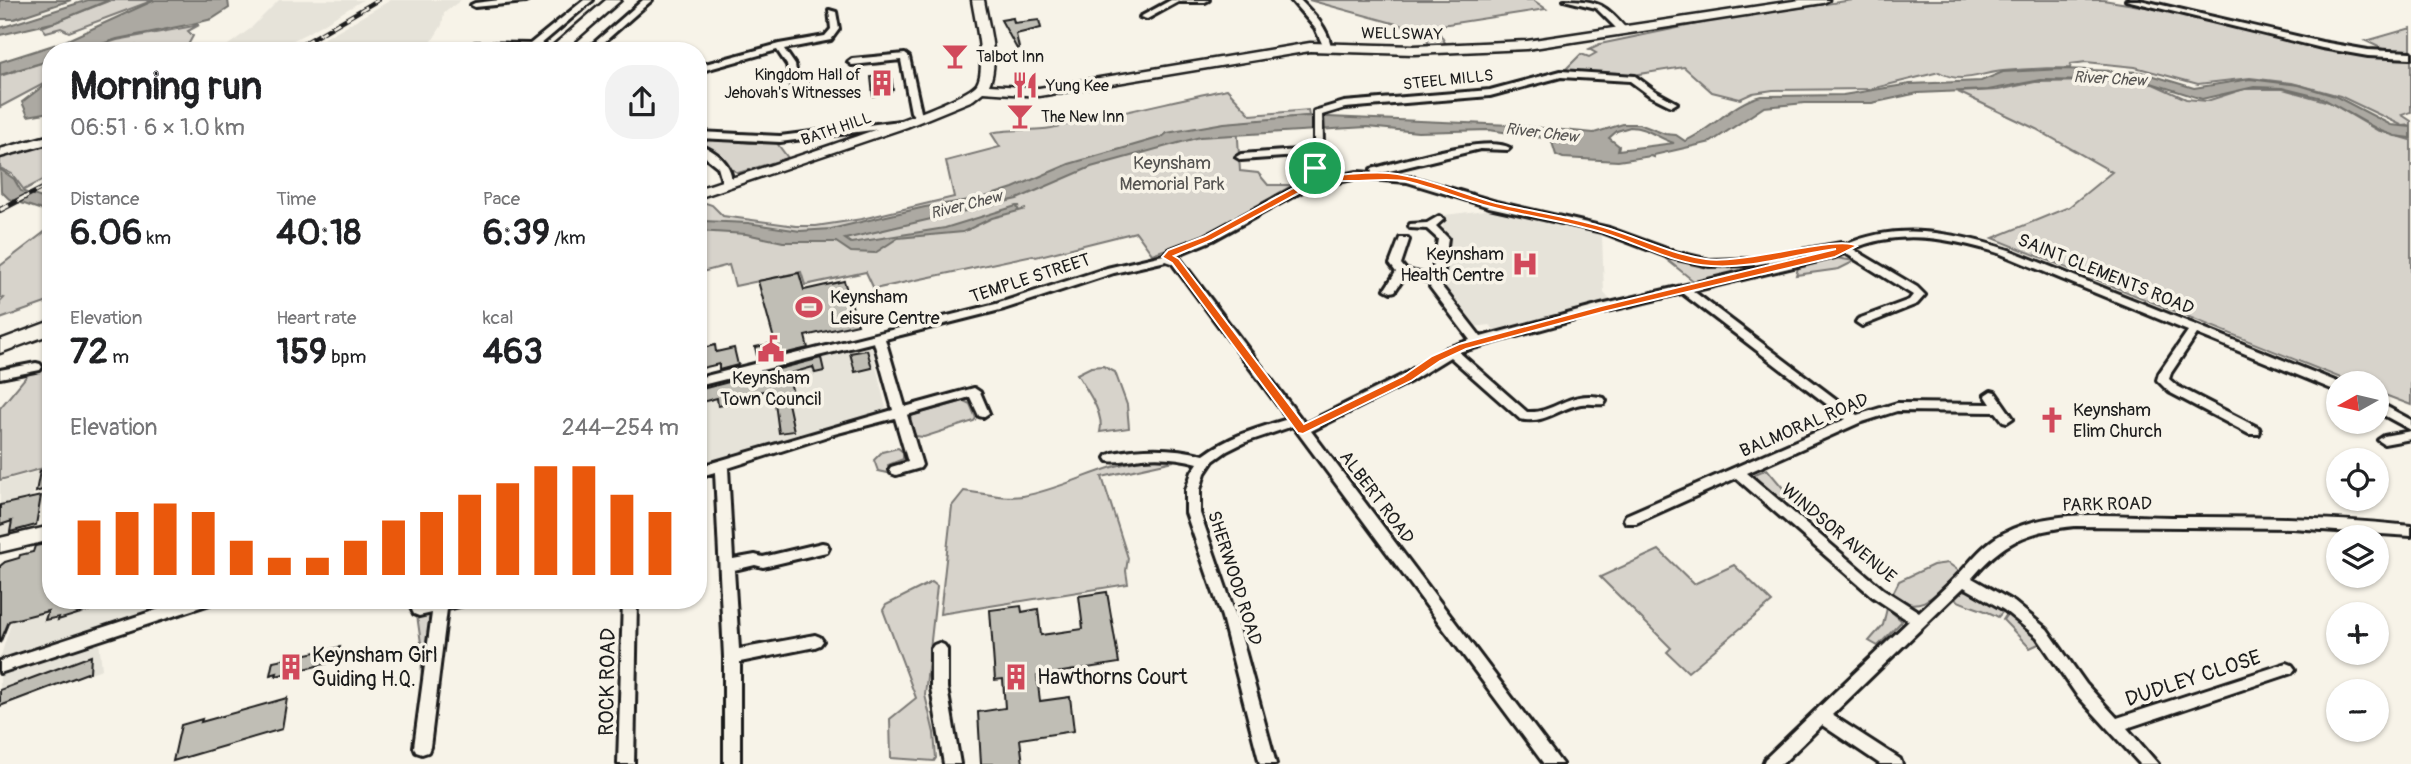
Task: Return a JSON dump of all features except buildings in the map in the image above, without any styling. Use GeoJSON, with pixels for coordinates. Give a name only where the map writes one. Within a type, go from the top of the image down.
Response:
{"type":"FeatureCollection","features":[{"type":"Feature","properties":{"kind":"highway"},"geometry":{"type":"LineString","coordinates":[[565,42],[614,0]]}},
{"type":"Feature","properties":{"kind":"highway"},"geometry":{"type":"LineString","coordinates":[[582,42],[631,0]]}},
{"type":"Feature","properties":{"kind":"highway"},"geometry":{"type":"LineString","coordinates":[[0,335],[42,318]]}},
{"type":"Feature","properties":{"kind":"highway"},"geometry":{"type":"LineString","coordinates":[[0,347],[42,331]]}},
{"type":"Feature","properties":{"kind":"main road"},"geometry":{"type":"LineString","coordinates":[[978,0],[988,62],[987,76],[981,88]]}},
{"type":"Feature","properties":{"kind":"main road","name":"WELLSWAY"},"geometry":{"type":"LineString","coordinates":[[981,88],[1039,92],[1327,46],[1390,50],[1527,45],[1823,0]]}},
{"type":"Feature","properties":{"kind":"main road","name":"BATH HILL"},"geometry":{"type":"LineString","coordinates":[[707,191],[902,124],[960,102],[981,88]]}},
{"type":"Feature","properties":{"kind":"main road"},"geometry":{"type":"LineString","coordinates":[[0,545],[42,535]]}},
{"type":"Feature","properties":{"kind":"street"},"geometry":{"type":"LineString","coordinates":[[475,5],[525,0]]}},
{"type":"Feature","properties":{"kind":"street"},"geometry":{"type":"LineString","coordinates":[[538,42],[589,0]]}},
{"type":"Feature","properties":{"kind":"street"},"geometry":{"type":"LineString","coordinates":[[599,42],[648,0]]}},
{"type":"Feature","properties":{"kind":"street"},"geometry":{"type":"LineString","coordinates":[[1144,17],[1177,0],[1205,0]]}},
{"type":"Feature","properties":{"kind":"street"},"geometry":{"type":"LineString","coordinates":[[1293,0],[1317,26],[1327,40],[1327,46]]}},
{"type":"Feature","properties":{"kind":"street"},"geometry":{"type":"LineString","coordinates":[[1569,0],[1599,6],[1624,31]]}},
{"type":"Feature","properties":{"kind":"street"},"geometry":{"type":"LineString","coordinates":[[2130,0],[2322,45],[2368,53],[2411,55]]}},
{"type":"Feature","properties":{"kind":"street"},"geometry":{"type":"LineString","coordinates":[[707,67],[831,36],[835,29],[832,12]]}},
{"type":"Feature","properties":{"kind":"street"},"geometry":{"type":"LineString","coordinates":[[779,47],[791,65],[794,84],[805,83]]}},
{"type":"Feature","properties":{"kind":"street"},"geometry":{"type":"LineString","coordinates":[[852,62],[874,54],[905,57],[916,112],[920,117]]}},
{"type":"Feature","properties":{"kind":"street","name":"STEEL MILLS"},"geometry":{"type":"LineString","coordinates":[[1303,187],[1315,168],[1320,152],[1315,116],[1320,110],[1344,104],[1490,93],[1560,74],[1632,78],[1652,93],[1672,103]]}},
{"type":"Feature","properties":{"kind":"street"},"geometry":{"type":"LineString","coordinates":[[707,135],[780,139],[902,124]]}},
{"type":"Feature","properties":{"kind":"street"},"geometry":{"type":"LineString","coordinates":[[0,153],[42,141]]}},
{"type":"Feature","properties":{"kind":"street"},"geometry":{"type":"LineString","coordinates":[[1357,175],[1480,146],[1504,148]]}},
{"type":"Feature","properties":{"kind":"street"},"geometry":{"type":"LineString","coordinates":[[1241,157],[1320,152]]}},
{"type":"Feature","properties":{"kind":"street"},"geometry":{"type":"LineString","coordinates":[[707,153],[728,172],[727,183]]}},
{"type":"Feature","properties":{"kind":"street"},"geometry":{"type":"LineString","coordinates":[[1315,168],[1325,176],[1336,178]]}},
{"type":"Feature","properties":{"kind":"street","name":"SAINT CLEMENTS ROAD"},"geometry":{"type":"LineString","coordinates":[[1303,187],[1357,175],[1408,179],[1493,205],[1605,230],[1672,255],[1709,263],[1753,261],[1834,246],[1849,247]]}},
{"type":"Feature","properties":{"kind":"street","name":"TEMPLE STREET"},"geometry":{"type":"LineString","coordinates":[[707,381],[1000,307],[1111,270],[1167,257],[1172,252],[1209,238],[1303,187]]}},
{"type":"Feature","properties":{"kind":"street"},"geometry":{"type":"LineString","coordinates":[[1414,226],[1435,222],[1443,238],[1436,287],[1478,342]]}},
{"type":"Feature","properties":{"kind":"street","name":"SAINT CLEMENTS ROAD"},"geometry":{"type":"LineString","coordinates":[[1299,426],[1407,378],[1451,351],[1478,342],[1831,255],[1864,241],[1907,236],[1934,235],[1981,244],[2326,382]]}},
{"type":"Feature","properties":{"kind":"street"},"geometry":{"type":"LineString","coordinates":[[1404,240],[1395,264],[1402,272],[1437,280]]}},
{"type":"Feature","properties":{"kind":"street"},"geometry":{"type":"LineString","coordinates":[[1849,247],[1919,295],[1913,302],[1862,322]]}},
{"type":"Feature","properties":{"kind":"street","name":"ALBERT ROAD"},"geometry":{"type":"LineString","coordinates":[[1167,257],[1176,261],[1554,764]]}},
{"type":"Feature","properties":{"kind":"street"},"geometry":{"type":"LineString","coordinates":[[1391,289],[1402,272]]}},
{"type":"Feature","properties":{"kind":"street"},"geometry":{"type":"LineString","coordinates":[[1685,290],[1855,420]]}},
{"type":"Feature","properties":{"kind":"street"},"geometry":{"type":"LineString","coordinates":[[2194,329],[2163,380],[2173,389],[2254,431]]}},
{"type":"Feature","properties":{"kind":"street"},"geometry":{"type":"LineString","coordinates":[[879,338],[915,465],[896,470]]}},
{"type":"Feature","properties":{"kind":"street"},"geometry":{"type":"LineString","coordinates":[[1451,351],[1524,416],[1537,416],[1586,397],[1600,401]]}},
{"type":"Feature","properties":{"kind":"street"},"geometry":{"type":"LineString","coordinates":[[0,374],[36,367]]}},
{"type":"Feature","properties":{"kind":"street"},"geometry":{"type":"LineString","coordinates":[[707,469],[974,392],[983,413]]}},
{"type":"Feature","properties":{"kind":"street","name":"BALMORAL ROAD"},"geometry":{"type":"LineString","coordinates":[[1630,519],[1855,420],[1897,407],[2003,413],[1991,395]]}},
{"type":"Feature","properties":{"kind":"street"},"geometry":{"type":"LineString","coordinates":[[2389,413],[2411,426]]}},
{"type":"Feature","properties":{"kind":"street"},"geometry":{"type":"LineString","coordinates":[[1113,458],[1133,453],[1167,452],[1206,460],[1227,443],[1299,426]]}},
{"type":"Feature","properties":{"kind":"street"},"geometry":{"type":"LineString","coordinates":[[2384,440],[2411,435]]}},
{"type":"Feature","properties":{"kind":"street","name":"SHERWOOD ROAD"},"geometry":{"type":"LineString","coordinates":[[1206,460],[1193,486],[1194,513],[1229,617],[1268,764]]}},
{"type":"Feature","properties":{"kind":"street"},"geometry":{"type":"LineString","coordinates":[[721,465],[732,657],[732,764]]}},
{"type":"Feature","properties":{"kind":"street","name":"WINDSOR AVENUE"},"geometry":{"type":"LineString","coordinates":[[1737,472],[1878,593],[1919,620]]}},
{"type":"Feature","properties":{"kind":"street","name":"PARK ROAD"},"geometry":{"type":"LineString","coordinates":[[1770,764],[1963,579],[1988,549],[2017,533],[2058,523],[2277,523],[2380,527],[2411,531]]}},
{"type":"Feature","properties":{"kind":"street"},"geometry":{"type":"LineString","coordinates":[[728,566],[755,560],[763,562],[822,548]]}},
{"type":"Feature","properties":{"kind":"street"},"geometry":{"type":"LineString","coordinates":[[1963,579],[2009,606],[2042,633],[2081,689],[2150,764]]}},
{"type":"Feature","properties":{"kind":"street"},"geometry":{"type":"LineString","coordinates":[[0,667],[177,609]]}},
{"type":"Feature","properties":{"kind":"street"},"geometry":{"type":"LineString","coordinates":[[419,610],[423,609]]}},
{"type":"Feature","properties":{"kind":"street"},"geometry":{"type":"LineString","coordinates":[[422,747],[439,609]]}},
{"type":"Feature","properties":{"kind":"street","name":"ROCK ROAD"},"geometry":{"type":"LineString","coordinates":[[626,764],[630,609]]}},
{"type":"Feature","properties":{"kind":"street"},"geometry":{"type":"LineString","coordinates":[[732,657],[815,641]]}},
{"type":"Feature","properties":{"kind":"street"},"geometry":{"type":"LineString","coordinates":[[939,649],[939,688],[951,764]]}},
{"type":"Feature","properties":{"kind":"street","name":"DUDLEY CLOSE"},"geometry":{"type":"LineString","coordinates":[[2113,726],[2287,669]]}},
{"type":"Feature","properties":{"kind":"street"},"geometry":{"type":"LineString","coordinates":[[1820,716],[1895,764]]}},
{"type":"Feature","properties":{"kind":"shaded area"},"geometry":{"type":"Polygon","coordinates":[[[279,0],[363,0],[290,42],[232,42],[250,29],[279,0]]]}},
{"type":"Feature","properties":{"kind":"shaded area"},"geometry":{"type":"Polygon","coordinates":[[[391,0],[461,0],[444,13],[442,25],[431,42],[318,42],[391,0]]]}},
{"type":"Feature","properties":{"kind":"shaded area","name":"Keynsham Health Centre"},"geometry":{"type":"Polygon","coordinates":[[[1493,209],[1559,221],[1602,234],[1604,293],[1612,302],[1496,332],[1490,325],[1473,327],[1446,292],[1448,237],[1442,232],[1445,215],[1493,209]]]}},
{"type":"Feature","properties":{"kind":"shaded area"},"geometry":{"type":"Polygon","coordinates":[[[867,344],[871,345],[887,413],[707,463],[707,385],[867,344]]]}},
{"type":"Feature","properties":{"kind":"shaded area"},"geometry":{"type":"Polygon","coordinates":[[[39,471],[31,503],[42,501],[38,526],[0,536],[0,482],[39,471]]]}},
{"type":"Feature","properties":{"kind":"shaded area"},"geometry":{"type":"Polygon","coordinates":[[[42,542],[42,609],[156,609],[0,659],[35,543],[42,542]]]}},
{"type":"Feature","properties":{"kind":"shaded area"},"geometry":{"type":"Polygon","coordinates":[[[99,641],[102,669],[0,704],[0,676],[99,641]]]}},
{"type":"Feature","properties":{"kind":"green space"},"geometry":{"type":"Polygon","coordinates":[[[111,0],[154,0],[69,32],[61,28],[46,32],[42,27],[111,0]]]}},
{"type":"Feature","properties":{"kind":"green space"},"geometry":{"type":"Polygon","coordinates":[[[1309,0],[1533,0],[1546,9],[1435,26],[1446,44],[1430,45],[1419,28],[1309,0]]]}},
{"type":"Feature","properties":{"kind":"green space"},"geometry":{"type":"Polygon","coordinates":[[[1853,0],[2103,0],[2152,8],[2291,40],[2411,57],[2411,112],[2402,115],[2411,121],[2411,125],[2403,126],[2340,96],[2292,83],[2250,78],[2198,84],[2135,67],[2086,62],[2071,64],[2070,68],[2003,71],[1963,78],[1939,72],[1871,89],[1773,90],[1753,93],[1740,99],[1712,92],[1684,67],[1633,75],[1570,75],[1563,72],[1581,54],[1589,57],[1596,53],[1589,49],[1600,44],[1721,19],[1853,0]]]}},
{"type":"Feature","properties":{"kind":"green space"},"geometry":{"type":"Polygon","coordinates":[[[199,25],[188,31],[193,36],[190,42],[111,42],[199,25]]]}},
{"type":"Feature","properties":{"kind":"green space"},"geometry":{"type":"Polygon","coordinates":[[[2411,28],[2411,52],[2387,51],[2366,41],[2411,28]]]}},
{"type":"Feature","properties":{"kind":"green space"},"geometry":{"type":"Polygon","coordinates":[[[42,63],[42,85],[0,107],[0,76],[42,63]]]}},
{"type":"Feature","properties":{"kind":"green space"},"geometry":{"type":"Polygon","coordinates":[[[2101,81],[2153,84],[2186,99],[2207,101],[2244,89],[2283,89],[2329,102],[2377,130],[2411,140],[2411,405],[2389,397],[2389,371],[2326,372],[1993,238],[2069,207],[2112,172],[2036,129],[1958,92],[1998,90],[2035,82],[2101,81]]]}},
{"type":"Feature","properties":{"kind":"green space","name":"Keynsham Memorial Park"},"geometry":{"type":"Polygon","coordinates":[[[1227,89],[1251,115],[1308,110],[1309,116],[1237,123],[1240,171],[1258,173],[1268,185],[1293,185],[1207,235],[1152,254],[1136,232],[1036,257],[1033,255],[874,289],[866,272],[805,285],[801,272],[735,286],[729,265],[707,271],[707,203],[723,216],[796,226],[816,226],[862,219],[954,197],[946,161],[1000,147],[991,133],[1051,128],[1227,89]]]}},
{"type":"Feature","properties":{"kind":"green space"},"geometry":{"type":"Polygon","coordinates":[[[707,141],[776,142],[788,158],[738,173],[716,159],[707,147],[707,141]]]}},
{"type":"Feature","properties":{"kind":"green space"},"geometry":{"type":"Polygon","coordinates":[[[42,145],[42,181],[24,190],[12,174],[0,168],[0,157],[42,145]]]}},
{"type":"Feature","properties":{"kind":"green space"},"geometry":{"type":"Polygon","coordinates":[[[42,234],[42,304],[0,319],[0,302],[4,298],[0,297],[0,266],[42,234]]]}},
{"type":"Feature","properties":{"kind":"green space"},"geometry":{"type":"Polygon","coordinates":[[[1828,248],[1832,251],[1696,283],[1661,255],[1696,264],[1732,266],[1828,248]]]}},
{"type":"Feature","properties":{"kind":"green space"},"geometry":{"type":"Polygon","coordinates":[[[1836,258],[1855,261],[1839,269],[1796,275],[1798,268],[1836,258]]]}},
{"type":"Feature","properties":{"kind":"green space"},"geometry":{"type":"Polygon","coordinates":[[[1103,366],[1115,372],[1127,405],[1129,428],[1100,432],[1100,417],[1077,374],[1091,367],[1103,366]]]}},
{"type":"Feature","properties":{"kind":"green space"},"geometry":{"type":"Polygon","coordinates":[[[42,369],[42,468],[0,480],[0,408],[29,373],[42,369]]]}},
{"type":"Feature","properties":{"kind":"green space"},"geometry":{"type":"Polygon","coordinates":[[[964,401],[970,404],[976,418],[974,421],[924,437],[915,436],[910,419],[913,415],[964,401]]]}},
{"type":"Feature","properties":{"kind":"green space"},"geometry":{"type":"Polygon","coordinates":[[[898,448],[903,452],[903,459],[888,465],[887,473],[878,471],[874,460],[882,452],[898,448]]]}},
{"type":"Feature","properties":{"kind":"green space"},"geometry":{"type":"Polygon","coordinates":[[[1153,459],[1174,461],[1102,477],[1128,558],[1128,584],[940,614],[952,506],[964,491],[1023,496],[1120,465],[1153,459]]]}},
{"type":"Feature","properties":{"kind":"green space"},"geometry":{"type":"Polygon","coordinates":[[[1767,469],[1788,494],[1787,497],[1778,501],[1756,480],[1755,474],[1767,469]]]}},
{"type":"Feature","properties":{"kind":"green space"},"geometry":{"type":"Polygon","coordinates":[[[1659,550],[1694,584],[1734,565],[1772,602],[1688,672],[1667,652],[1671,648],[1600,577],[1659,550]]]}},
{"type":"Feature","properties":{"kind":"green space"},"geometry":{"type":"Polygon","coordinates":[[[1948,563],[1959,571],[1929,599],[1912,604],[1891,597],[1899,581],[1933,565],[1948,563]]]}},
{"type":"Feature","properties":{"kind":"green space"},"geometry":{"type":"Polygon","coordinates":[[[932,582],[937,586],[925,695],[934,733],[936,758],[934,761],[891,758],[890,719],[916,698],[883,610],[886,605],[932,582]]]}},
{"type":"Feature","properties":{"kind":"green space"},"geometry":{"type":"Polygon","coordinates":[[[1966,590],[1975,591],[2005,609],[1998,617],[1951,597],[1966,590]]]}},
{"type":"Feature","properties":{"kind":"green space"},"geometry":{"type":"Polygon","coordinates":[[[1887,608],[1902,621],[1878,646],[1869,641],[1883,625],[1887,608]]]}},
{"type":"Feature","properties":{"kind":"green space"},"geometry":{"type":"Polygon","coordinates":[[[2009,611],[2043,642],[2030,648],[2003,620],[2009,611]]]}},
{"type":"Feature","properties":{"kind":"green space"},"geometry":{"type":"Polygon","coordinates":[[[427,613],[433,616],[421,702],[422,650],[417,615],[427,613]]]}},
{"type":"Feature","properties":{"kind":"water"},"geometry":{"type":"Polygon","coordinates":[[[0,0],[71,0],[14,19],[0,19],[0,0]]]}},
{"type":"Feature","properties":{"kind":"water"},"geometry":{"type":"Polygon","coordinates":[[[88,0],[109,0],[56,22],[0,35],[0,28],[88,0]]]}},
{"type":"Feature","properties":{"kind":"water"},"geometry":{"type":"Polygon","coordinates":[[[155,0],[228,0],[229,8],[212,19],[108,42],[63,42],[155,0]]]}},
{"type":"Feature","properties":{"kind":"water"},"geometry":{"type":"Polygon","coordinates":[[[42,49],[42,63],[0,75],[0,62],[42,49]]]}},
{"type":"Feature","properties":{"kind":"water","name":"River Chew"},"geometry":{"type":"Polygon","coordinates":[[[2063,69],[2141,72],[2194,88],[2250,79],[2299,85],[2335,96],[2391,125],[2411,127],[2411,138],[2395,136],[2322,98],[2282,88],[2254,87],[2202,99],[2148,82],[2041,80],[1988,90],[1918,93],[1872,103],[1805,103],[1764,107],[1711,142],[1654,157],[1618,161],[1563,158],[1556,155],[1551,139],[1489,130],[1418,132],[1367,127],[1200,137],[1091,167],[1017,199],[845,239],[851,243],[945,228],[1020,206],[1017,207],[1019,211],[992,218],[963,232],[898,238],[875,253],[851,252],[836,242],[783,242],[746,234],[707,232],[707,221],[748,223],[800,231],[831,229],[925,207],[982,198],[1069,164],[1162,137],[1167,133],[1224,123],[1306,116],[1511,125],[1594,133],[1623,124],[1639,124],[1665,134],[1676,135],[1685,141],[1741,104],[1761,96],[1843,95],[1910,84],[1981,81],[2003,72],[2063,69]],[[1630,127],[1617,131],[1609,138],[1619,146],[1618,150],[1674,143],[1630,127]]]}},
{"type":"Feature","properties":{"kind":"water"},"geometry":{"type":"Polygon","coordinates":[[[42,87],[42,114],[28,116],[22,102],[42,87]]]}},
{"type":"Feature","properties":{"kind":"water"},"geometry":{"type":"Polygon","coordinates":[[[0,169],[14,179],[21,191],[42,198],[42,210],[9,199],[1,191],[0,169]]]}},
{"type":"Feature","properties":{"kind":"railway"},"geometry":{"type":"LineString","coordinates":[[306,42],[378,0]]}},
{"type":"Feature","properties":{"kind":"railway"},"geometry":{"type":"LineString","coordinates":[[25,197],[42,188]]}},
{"type":"Feature","properties":{"kind":"railway"},"geometry":{"type":"LineString","coordinates":[[0,210],[25,197]]}},
{"type":"Feature","properties":{"kind":"railway"},"geometry":{"type":"LineString","coordinates":[[21,199],[25,197]]}},
{"type":"Feature","properties":{"kind":"place","name":"Talbot Inn"},"geometry":{"type":"Point","coordinates":[955,56]}},
{"type":"Feature","properties":{"kind":"place","name":"Kingdom Hall of Jehovah's Witnesses"},"geometry":{"type":"Point","coordinates":[882,83]}},
{"type":"Feature","properties":{"kind":"place","name":"Yung Kee"},"geometry":{"type":"Point","coordinates":[1025,85]}},
{"type":"Feature","properties":{"kind":"place","name":"The New Inn"},"geometry":{"type":"Point","coordinates":[1020,116]}},
{"type":"Feature","properties":{"kind":"place","name":"Keynsham Health Centre"},"geometry":{"type":"Point","coordinates":[1525,264]}},
{"type":"Feature","properties":{"kind":"place","name":"Keynsham Leisure Centre"},"geometry":{"type":"Point","coordinates":[809,307]}},
{"type":"Feature","properties":{"kind":"place","name":"Keynsham Town Council"},"geometry":{"type":"Point","coordinates":[771,349]}},
{"type":"Feature","properties":{"kind":"place","name":"Keynsham Elim Church"},"geometry":{"type":"Point","coordinates":[2052,420]}},
{"type":"Feature","properties":{"kind":"place","name":"Keynsham Girl Guiding H.Q."},"geometry":{"type":"Point","coordinates":[291,667]}},
{"type":"Feature","properties":{"kind":"place","name":"Hawthorns Court"},"geometry":{"type":"Point","coordinates":[1016,677]}},
{"type":"Feature","properties":{"kind":"route"},"geometry":{"type":"LineString","coordinates":[[1315,168],[1325,176],[1336,178],[1357,175],[1400,177],[1493,205],[1605,230],[1672,255],[1709,263],[1753,261],[1834,246],[1852,246],[1831,255],[1601,309],[1462,346],[1407,378],[1303,430],[1176,261],[1167,257],[1172,252],[1209,238],[1303,187],[1315,168]]}}]}
